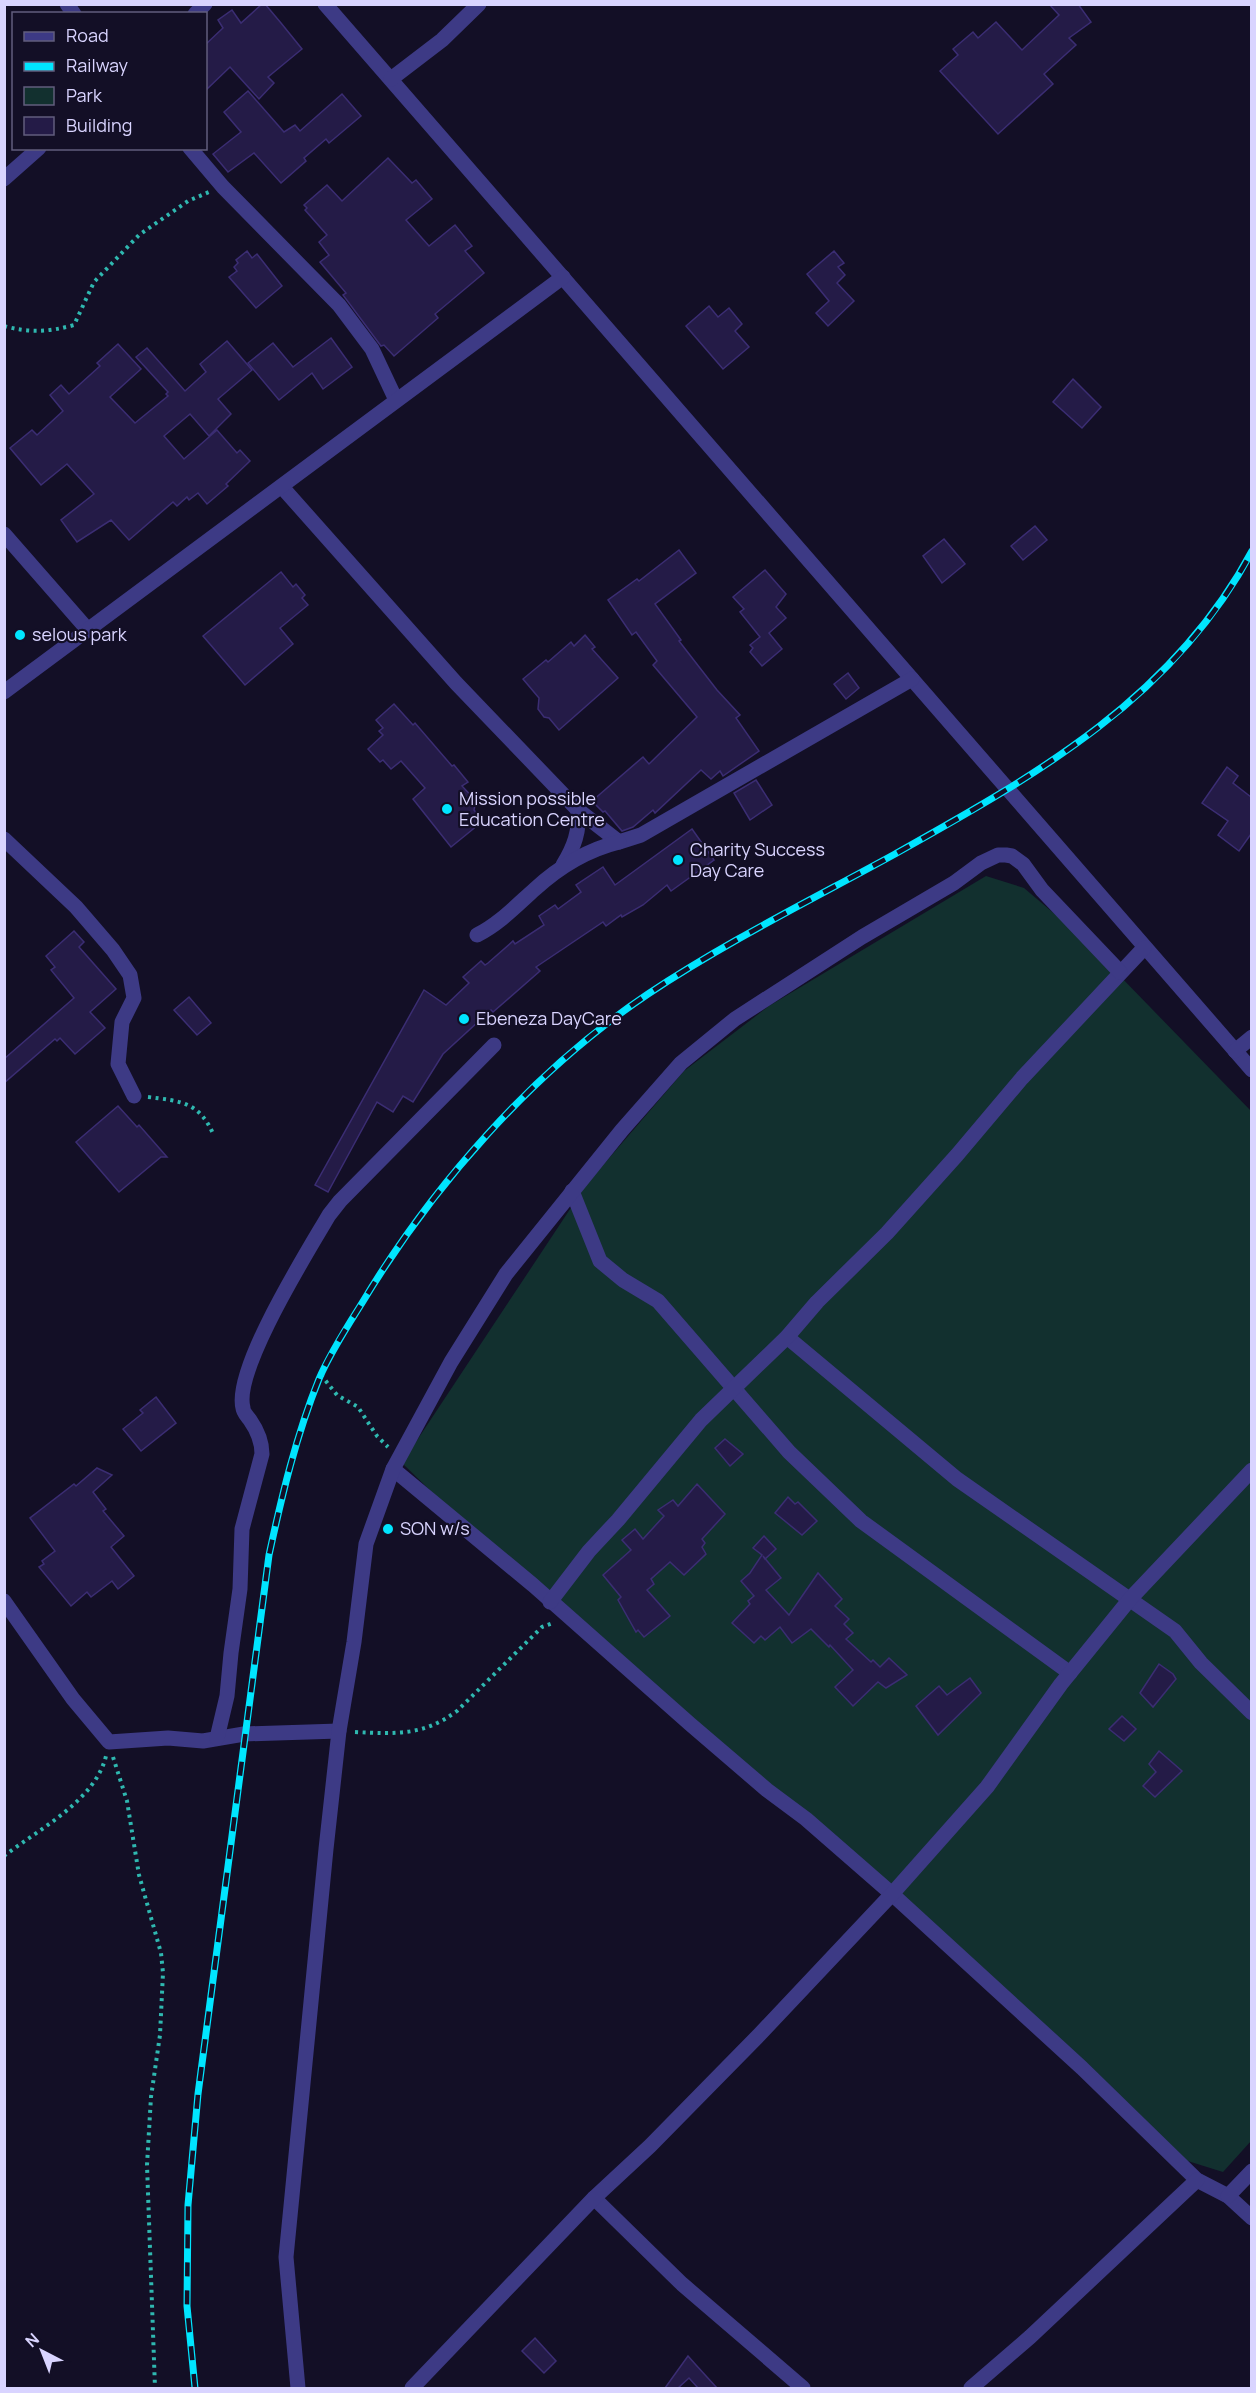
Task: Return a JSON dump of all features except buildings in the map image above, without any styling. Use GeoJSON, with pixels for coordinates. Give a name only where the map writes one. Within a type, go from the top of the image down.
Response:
{"type":"FeatureCollection","features":[{"type":"Feature","properties":{"kind":"street"},"geometry":{"type":"LineString","coordinates":[[325,4],[1251,1070]]}},
{"type":"Feature","properties":{"kind":"street"},"geometry":{"type":"LineString","coordinates":[[391,79],[442,40],[479,4]]}},
{"type":"Feature","properties":{"kind":"street"},"geometry":{"type":"LineString","coordinates":[[4,179],[37,150]]}},
{"type":"Feature","properties":{"kind":"street"},"geometry":{"type":"LineString","coordinates":[[192,150],[223,187],[339,305],[372,349],[396,400]]}},
{"type":"Feature","properties":{"kind":"street"},"geometry":{"type":"LineString","coordinates":[[4,692],[563,277]]}},
{"type":"Feature","properties":{"kind":"street"},"geometry":{"type":"LineString","coordinates":[[282,487],[456,683],[578,810],[620,842]]}},
{"type":"Feature","properties":{"kind":"street"},"geometry":{"type":"LineString","coordinates":[[4,534],[88,630]]}},
{"type":"Feature","properties":{"kind":"street"},"geometry":{"type":"LineString","coordinates":[[477,935],[491,928],[561,868],[600,847],[641,835],[912,679]]}},
{"type":"Feature","properties":{"kind":"street"},"geometry":{"type":"LineString","coordinates":[[561,868],[576,839],[580,824],[578,810]]}},
{"type":"Feature","properties":{"kind":"street"},"geometry":{"type":"LineString","coordinates":[[4,839],[76,907],[113,950],[130,975],[134,998],[122,1022],[118,1064],[134,1096]]}},
{"type":"Feature","properties":{"kind":"street"},"geometry":{"type":"LineString","coordinates":[[298,2388],[286,2257],[339,1731],[354,1642],[366,1544],[393,1468],[476,1320],[506,1274],[572,1191],[681,1063],[718,1031],[862,937],[954,883],[991,858],[1012,856],[1023,864],[1054,903],[1120,972]]}},
{"type":"Feature","properties":{"kind":"street"},"geometry":{"type":"LineString","coordinates":[[550,1602],[589,1551],[618,1520],[677,1446],[787,1337],[818,1302],[902,1217],[1022,1078],[1144,948]]}},
{"type":"Feature","properties":{"kind":"street"},"geometry":{"type":"LineString","coordinates":[[1235,1052],[1251,1037]]}},
{"type":"Feature","properties":{"kind":"street"},"geometry":{"type":"LineString","coordinates":[[217,1738],[227,1696],[240,1589],[242,1529],[262,1454],[262,1443],[243,1409],[242,1391],[259,1342],[276,1307],[329,1215],[340,1201],[495,1045]]}},
{"type":"Feature","properties":{"kind":"street"},"geometry":{"type":"LineString","coordinates":[[572,1191],[600,1261],[623,1280],[658,1301],[789,1452],[861,1521],[1070,1673]]}},
{"type":"Feature","properties":{"kind":"street"},"geometry":{"type":"LineString","coordinates":[[787,1337],[957,1479],[1175,1631],[1201,1663],[1251,1713]]}},
{"type":"Feature","properties":{"kind":"street"},"geometry":{"type":"LineString","coordinates":[[393,1468],[533,1585],[767,1790],[806,1819],[892,1894],[1082,2068],[1197,2180],[1228,2196],[1251,2218]]}},
{"type":"Feature","properties":{"kind":"street"},"geometry":{"type":"LineString","coordinates":[[412,2388],[594,2198],[697,2098],[892,1894],[987,1787],[1023,1734],[1130,1599],[1251,1470]]}},
{"type":"Feature","properties":{"kind":"street"},"geometry":{"type":"LineString","coordinates":[[4,1601],[73,1699],[109,1742],[168,1738],[203,1741],[244,1734],[339,1731]]}},
{"type":"Feature","properties":{"kind":"street"},"geometry":{"type":"LineString","coordinates":[[1228,2196],[1251,2171]]}},
{"type":"Feature","properties":{"kind":"street"},"geometry":{"type":"LineString","coordinates":[[971,2388],[1030,2337],[1197,2180]]}},
{"type":"Feature","properties":{"kind":"street"},"geometry":{"type":"LineString","coordinates":[[594,2198],[682,2284],[803,2388]]}},
{"type":"Feature","properties":{"kind":"path"},"geometry":{"type":"LineString","coordinates":[[4,326],[25,332],[54,331],[74,325],[94,282],[139,235],[188,201],[223,187]]}},
{"type":"Feature","properties":{"kind":"path"},"geometry":{"type":"LineString","coordinates":[[134,1096],[185,1102],[197,1110],[209,1123],[214,1136]]}},
{"type":"Feature","properties":{"kind":"path"},"geometry":{"type":"LineString","coordinates":[[321,1376],[337,1395],[358,1407],[377,1436],[387,1445],[393,1468]]}},
{"type":"Feature","properties":{"kind":"path"},"geometry":{"type":"LineString","coordinates":[[339,1731],[410,1733],[444,1721],[542,1628],[568,1616]]}},
{"type":"Feature","properties":{"kind":"path"},"geometry":{"type":"LineString","coordinates":[[4,1856],[36,1835],[92,1786],[102,1769],[109,1742]]}},
{"type":"Feature","properties":{"kind":"path"},"geometry":{"type":"LineString","coordinates":[[109,1742],[127,1801],[139,1875],[161,1953],[163,1973],[160,2035],[151,2097],[147,2164],[155,2388]]}},
{"type":"Feature","properties":{"kind":"green space"},"geometry":{"type":"Polygon","coordinates":[[[986,876],[1024,888],[1083,938],[1251,1111],[1251,2141],[1223,2172],[1178,2158],[689,1719],[474,1533],[402,1463],[586,1185],[684,1071],[769,1006],[986,876]]]}},
{"type":"Feature","properties":{"kind":"railway"},"geometry":{"type":"LineString","coordinates":[[195,2388],[187,2306],[188,2205],[198,2094],[269,1555],[284,1488],[303,1422],[319,1379],[339,1340],[390,1259],[453,1174],[488,1133],[565,1058],[648,994],[678,975],[999,794],[1097,728],[1142,691],[1183,650],[1220,603],[1252,551]]}},
{"type":"Feature","properties":{"kind":"place","name":"selous park"},"geometry":{"type":"Point","coordinates":[20,635]}},
{"type":"Feature","properties":{"kind":"place","name":"Mission possible Education Centre"},"geometry":{"type":"Point","coordinates":[447,809]}},
{"type":"Feature","properties":{"kind":"place","name":"Charity Success Day Care"},"geometry":{"type":"Point","coordinates":[678,860]}},
{"type":"Feature","properties":{"kind":"place","name":"Ebeneza DayCare"},"geometry":{"type":"Point","coordinates":[464,1019]}},
{"type":"Feature","properties":{"kind":"place","name":"SON w/s"},"geometry":{"type":"Point","coordinates":[388,1529]}}]}
